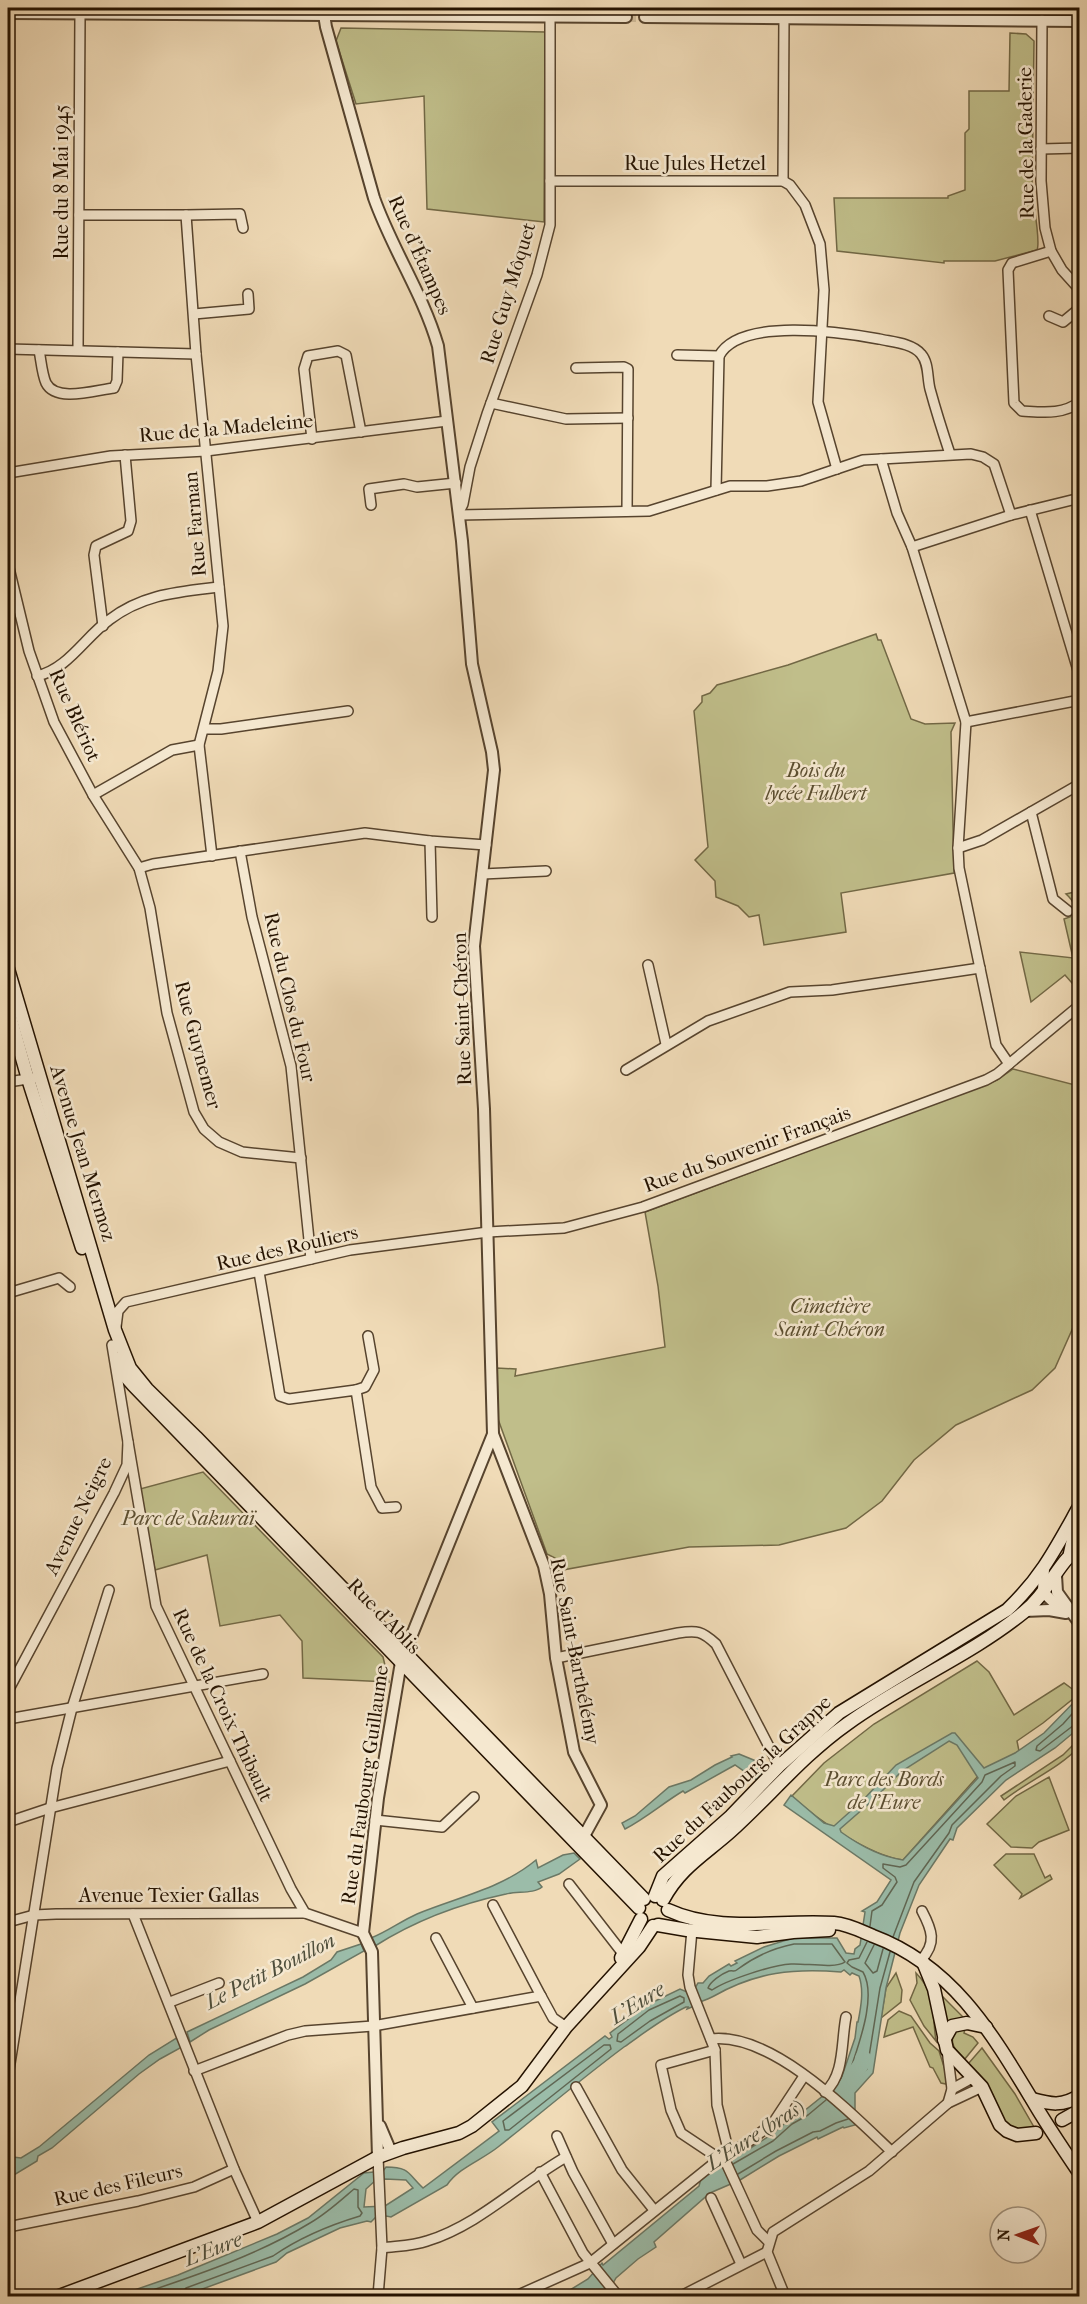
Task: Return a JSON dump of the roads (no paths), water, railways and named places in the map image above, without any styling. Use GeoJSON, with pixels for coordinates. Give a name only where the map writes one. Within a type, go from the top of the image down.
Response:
{"type":"FeatureCollection","features":[{"type":"Feature","properties":{"kind":"main road","name":"Avenue Jean Mermoz"},"geometry":{"type":"LineString","coordinates":[[8,969],[33,1078],[117,1346]]}},
{"type":"Feature","properties":{"kind":"main road","name":"Avenue Jean Mermoz"},"geometry":{"type":"LineString","coordinates":[[8,1009],[33,1078],[115,1330],[117,1346]]}},
{"type":"Feature","properties":{"kind":"main road","name":"Rue d'Ablis"},"geometry":{"type":"LineString","coordinates":[[117,1346],[128,1372],[159,1412],[652,1903]]}},
{"type":"Feature","properties":{"kind":"main road","name":"Rue d'Ablis"},"geometry":{"type":"LineString","coordinates":[[128,1372],[196,1437],[604,1872],[652,1903]]}},
{"type":"Feature","properties":{"kind":"main road","name":"Rue du Faubourg la Grappe"},"geometry":{"type":"LineString","coordinates":[[652,1903],[682,1871],[729,1833],[813,1750],[847,1724],[992,1635],[1025,1611],[1043,1592],[1061,1538],[1080,1505]]}},
{"type":"Feature","properties":{"kind":"main road"},"geometry":{"type":"LineString","coordinates":[[1075,1550],[1080,1511]]}},
{"type":"Feature","properties":{"kind":"main road"},"geometry":{"type":"LineString","coordinates":[[1061,1538],[1077,1529]]}},
{"type":"Feature","properties":{"kind":"main road","name":"Rue du Faubourg la Grappe"},"geometry":{"type":"LineString","coordinates":[[652,1903],[663,1876],[731,1816],[779,1766],[839,1713],[1007,1610],[1075,1550]]}},
{"type":"Feature","properties":{"kind":"main road"},"geometry":{"type":"LineString","coordinates":[[59,2296],[258,2222],[379,2163],[391,2152],[459,2133],[472,2126],[522,2086],[566,2027],[656,1926],[666,1920],[652,1903]]}},
{"type":"Feature","properties":{"kind":"main road"},"geometry":{"type":"LineString","coordinates":[[652,1903],[648,1925],[766,1937],[814,1930],[861,1930]]}},
{"type":"Feature","properties":{"kind":"main road"},"geometry":{"type":"LineString","coordinates":[[652,1903],[693,1920],[752,1923],[813,1921],[840,1924],[861,1930],[903,1948],[922,1961],[964,1999],[986,2026],[1080,2174]]}},
{"type":"Feature","properties":{"kind":"main road"},"geometry":{"type":"LineString","coordinates":[[580,2011],[624,1955],[652,1903]]}},
{"type":"Feature","properties":{"kind":"main road"},"geometry":{"type":"LineString","coordinates":[[922,1961],[934,1989],[946,2045],[978,2082],[1000,2125],[1017,2135],[1036,2133]]}},
{"type":"Feature","properties":{"kind":"main road"},"geometry":{"type":"LineString","coordinates":[[946,2045],[952,2026],[967,2023],[986,2026]]}},
{"type":"Feature","properties":{"kind":"main road"},"geometry":{"type":"LineString","coordinates":[[1032,2099],[1061,2104],[1080,2096]]}},
{"type":"Feature","properties":{"kind":"main road"},"geometry":{"type":"LineString","coordinates":[[1062,2120],[1080,2110]]}},
{"type":"Feature","properties":{"kind":"street"},"geometry":{"type":"LineString","coordinates":[[8,14],[323,11],[626,17]]}},
{"type":"Feature","properties":{"kind":"street","name":"Rue d'Étampes"},"geometry":{"type":"LineString","coordinates":[[323,11],[383,225],[430,317],[438,346],[459,514]]}},
{"type":"Feature","properties":{"kind":"street"},"geometry":{"type":"LineString","coordinates":[[653,14],[784,17],[941,13],[1080,21]]}},
{"type":"Feature","properties":{"kind":"street","name":"Rue du 8 Mai 1945"},"geometry":{"type":"LineString","coordinates":[[78,349],[80,15]]}},
{"type":"Feature","properties":{"kind":"street","name":"Rue Guy Môquet"},"geometry":{"type":"LineString","coordinates":[[459,514],[470,467],[537,275],[550,225],[550,16]]}},
{"type":"Feature","properties":{"kind":"street","name":"Rue Jules Hetzel"},"geometry":{"type":"LineString","coordinates":[[550,181],[783,182],[784,17]]}},
{"type":"Feature","properties":{"kind":"street","name":"Rue de la Gaderie"},"geometry":{"type":"LineString","coordinates":[[1042,20],[1041,148],[1045,228],[1051,251],[1062,270],[1080,290]]}},
{"type":"Feature","properties":{"kind":"street"},"geometry":{"type":"LineString","coordinates":[[1041,148],[1080,148]]}},
{"type":"Feature","properties":{"kind":"street"},"geometry":{"type":"LineString","coordinates":[[783,182],[790,185],[806,205],[820,244],[824,290],[818,402],[837,469]]}},
{"type":"Feature","properties":{"kind":"street"},"geometry":{"type":"LineString","coordinates":[[79,215],[240,214],[243,228]]}},
{"type":"Feature","properties":{"kind":"street","name":"Rue Farman"},"geometry":{"type":"LineString","coordinates":[[186,215],[196,354],[223,626],[218,671],[199,745]]}},
{"type":"Feature","properties":{"kind":"street"},"geometry":{"type":"LineString","coordinates":[[1051,251],[1012,262],[1008,270],[1014,403],[1022,411],[1056,412],[1067,410],[1080,402]]}},
{"type":"Feature","properties":{"kind":"street"},"geometry":{"type":"LineString","coordinates":[[194,314],[249,309],[248,294]]}},
{"type":"Feature","properties":{"kind":"street"},"geometry":{"type":"LineString","coordinates":[[1049,316],[1063,322],[1080,308]]}},
{"type":"Feature","properties":{"kind":"street"},"geometry":{"type":"LineString","coordinates":[[716,490],[718,356],[724,346],[741,337],[798,330],[823,331],[855,335],[915,348],[923,356],[926,365],[929,386],[950,454]]}},
{"type":"Feature","properties":{"kind":"street"},"geometry":{"type":"LineString","coordinates":[[8,349],[78,349],[196,354]]}},
{"type":"Feature","properties":{"kind":"street"},"geometry":{"type":"LineString","coordinates":[[39,350],[46,383],[52,392],[62,395],[114,388],[117,381],[118,352]]}},
{"type":"Feature","properties":{"kind":"street"},"geometry":{"type":"LineString","coordinates":[[312,439],[304,369],[308,356],[338,351],[346,355],[361,432]]}},
{"type":"Feature","properties":{"kind":"street"},"geometry":{"type":"LineString","coordinates":[[677,355],[718,356]]}},
{"type":"Feature","properties":{"kind":"street"},"geometry":{"type":"LineString","coordinates":[[576,368],[624,367],[628,369],[627,511]]}},
{"type":"Feature","properties":{"kind":"street"},"geometry":{"type":"LineString","coordinates":[[491,403],[566,419],[628,418]]}},
{"type":"Feature","properties":{"kind":"street","name":"Rue de la Madeleine"},"geometry":{"type":"LineString","coordinates":[[8,473],[125,455],[206,451],[447,421]]}},
{"type":"Feature","properties":{"kind":"street"},"geometry":{"type":"LineString","coordinates":[[459,514],[649,511],[730,486],[767,486],[801,481],[863,460],[971,454],[983,457],[994,464],[1011,514]]}},
{"type":"Feature","properties":{"kind":"street"},"geometry":{"type":"LineString","coordinates":[[103,626],[93,555],[96,546],[128,531],[131,521],[125,455]]}},
{"type":"Feature","properties":{"kind":"street"},"geometry":{"type":"LineString","coordinates":[[881,459],[897,513],[912,548],[966,722],[958,848],[959,868],[996,1045],[1009,1064]]}},
{"type":"Feature","properties":{"kind":"street"},"geometry":{"type":"LineString","coordinates":[[371,506],[369,489],[404,484],[417,487],[455,480],[470,467]]}},
{"type":"Feature","properties":{"kind":"street"},"geometry":{"type":"LineString","coordinates":[[912,548],[1011,514],[1080,498]]}},
{"type":"Feature","properties":{"kind":"street"},"geometry":{"type":"LineString","coordinates":[[1030,510],[1080,677]]}},
{"type":"Feature","properties":{"kind":"street","name":"Rue Saint-Chéron"},"geometry":{"type":"LineString","coordinates":[[459,514],[472,664],[494,770],[474,946],[484,1109],[493,1434]]}},
{"type":"Feature","properties":{"kind":"street","name":"Rue Blériot"},"geometry":{"type":"LineString","coordinates":[[8,564],[37,676],[54,722],[93,795],[139,868]]}},
{"type":"Feature","properties":{"kind":"street"},"geometry":{"type":"LineString","coordinates":[[37,676],[53,671],[103,626],[138,602],[163,594],[219,586]]}},
{"type":"Feature","properties":{"kind":"street"},"geometry":{"type":"LineString","coordinates":[[966,722],[1080,700]]}},
{"type":"Feature","properties":{"kind":"street"},"geometry":{"type":"LineString","coordinates":[[204,729],[221,729],[348,711]]}},
{"type":"Feature","properties":{"kind":"street"},"geometry":{"type":"LineString","coordinates":[[93,795],[172,750],[199,745],[212,856]]}},
{"type":"Feature","properties":{"kind":"street"},"geometry":{"type":"LineString","coordinates":[[958,848],[982,840],[1080,784]]}},
{"type":"Feature","properties":{"kind":"street"},"geometry":{"type":"LineString","coordinates":[[1030,812],[1053,899],[1068,911]]}},
{"type":"Feature","properties":{"kind":"street"},"geometry":{"type":"LineString","coordinates":[[139,868],[153,864],[364,833],[486,845]]}},
{"type":"Feature","properties":{"kind":"street"},"geometry":{"type":"LineString","coordinates":[[430,841],[432,917]]}},
{"type":"Feature","properties":{"kind":"street","name":"Rue du Clos du Four"},"geometry":{"type":"LineString","coordinates":[[240,851],[252,917],[291,1065],[311,1259]]}},
{"type":"Feature","properties":{"kind":"street","name":"Rue Guynemer"},"geometry":{"type":"LineString","coordinates":[[139,868],[150,908],[167,1013],[194,1112],[204,1129],[219,1142],[242,1152],[301,1158]]}},
{"type":"Feature","properties":{"kind":"street"},"geometry":{"type":"LineString","coordinates":[[482,874],[546,871]]}},
{"type":"Feature","properties":{"kind":"street"},"geometry":{"type":"LineString","coordinates":[[648,965],[666,1044]]}},
{"type":"Feature","properties":{"kind":"street"},"geometry":{"type":"LineString","coordinates":[[626,1070],[666,1044],[708,1021],[790,992],[832,990],[980,968]]}},
{"type":"Feature","properties":{"kind":"street","name":"Rue du Souvenir Français"},"geometry":{"type":"LineString","coordinates":[[488,1232],[564,1228],[643,1207],[986,1080],[997,1074],[1080,1005]]}},
{"type":"Feature","properties":{"kind":"street"},"geometry":{"type":"LineString","coordinates":[[8,1082],[33,1078]]}},
{"type":"Feature","properties":{"kind":"street","name":"Rue des Rouliers"},"geometry":{"type":"LineString","coordinates":[[115,1330],[118,1311],[126,1302],[350,1250],[488,1232]]}},
{"type":"Feature","properties":{"kind":"street"},"geometry":{"type":"LineString","coordinates":[[259,1272],[280,1396],[289,1399],[365,1387],[374,1370],[368,1336]]}},
{"type":"Feature","properties":{"kind":"street"},"geometry":{"type":"LineString","coordinates":[[8,1293],[59,1278],[70,1287]]}},
{"type":"Feature","properties":{"kind":"street","name":"Avenue Neigre"},"geometry":{"type":"LineString","coordinates":[[8,1691],[114,1492],[126,1465],[128,1442],[119,1390],[117,1346]]}},
{"type":"Feature","properties":{"kind":"street"},"geometry":{"type":"LineString","coordinates":[[119,1390],[128,1372]]}},
{"type":"Feature","properties":{"kind":"street"},"geometry":{"type":"LineString","coordinates":[[356,1390],[371,1487],[382,1508],[396,1508]]}},
{"type":"Feature","properties":{"kind":"street","name":"Rue du Faubourg Guillaume"},"geometry":{"type":"LineString","coordinates":[[379,2163],[367,1940],[375,1820],[386,1740],[403,1657],[493,1434]]}},
{"type":"Feature","properties":{"kind":"street","name":"Rue Saint-Barthélémy"},"geometry":{"type":"LineString","coordinates":[[493,1434],[544,1566],[550,1594],[556,1658],[574,1752],[601,1805],[584,1836]]}},
{"type":"Feature","properties":{"kind":"street","name":"Rue de la Croix Thibault"},"geometry":{"type":"LineString","coordinates":[[128,1442],[156,1606],[291,1889],[305,1912]]}},
{"type":"Feature","properties":{"kind":"street"},"geometry":{"type":"LineString","coordinates":[[1050,1572],[1057,1592],[1077,1621]]}},
{"type":"Feature","properties":{"kind":"street"},"geometry":{"type":"LineString","coordinates":[[8,2076],[57,1768],[72,1708],[109,1590]]}},
{"type":"Feature","properties":{"kind":"street"},"geometry":{"type":"LineString","coordinates":[[1027,1592],[1057,1592]]}},
{"type":"Feature","properties":{"kind":"street"},"geometry":{"type":"LineString","coordinates":[[1043,1592],[1077,1621]]}},
{"type":"Feature","properties":{"kind":"street"},"geometry":{"type":"LineString","coordinates":[[1025,1611],[1063,1611]]}},
{"type":"Feature","properties":{"kind":"street"},"geometry":{"type":"LineString","coordinates":[[556,1658],[693,1631],[705,1634],[716,1644],[779,1766]]}},
{"type":"Feature","properties":{"kind":"street"},"geometry":{"type":"LineString","coordinates":[[8,1719],[263,1674]]}},
{"type":"Feature","properties":{"kind":"street"},"geometry":{"type":"LineString","coordinates":[[8,1822],[50,1808],[230,1761]]}},
{"type":"Feature","properties":{"kind":"street"},"geometry":{"type":"LineString","coordinates":[[375,1820],[442,1827],[474,1797]]}},
{"type":"Feature","properties":{"kind":"street"},"geometry":{"type":"LineString","coordinates":[[569,1884],[624,1955]]}},
{"type":"Feature","properties":{"kind":"street"},"geometry":{"type":"LineString","coordinates":[[493,1905],[553,2018],[566,2027]]}},
{"type":"Feature","properties":{"kind":"street"},"geometry":{"type":"LineString","coordinates":[[921,1911],[932,1937],[929,1952],[922,1961]]}},
{"type":"Feature","properties":{"kind":"street"},"geometry":{"type":"LineString","coordinates":[[305,1912],[367,1940]]}},
{"type":"Feature","properties":{"kind":"street","name":"Avenue Texier Gallas"},"geometry":{"type":"LineString","coordinates":[[8,1922],[34,1915],[305,1912]]}},
{"type":"Feature","properties":{"kind":"street"},"geometry":{"type":"LineString","coordinates":[[133,1914],[170,2002],[194,2071],[258,2222]]}},
{"type":"Feature","properties":{"kind":"street"},"geometry":{"type":"LineString","coordinates":[[692,1930],[688,1963],[690,1987],[715,2050],[717,2105],[724,2157],[757,2230],[767,2246],[785,2296]]}},
{"type":"Feature","properties":{"kind":"street"},"geometry":{"type":"LineString","coordinates":[[436,1938],[473,2008]]}},
{"type":"Feature","properties":{"kind":"street"},"geometry":{"type":"LineString","coordinates":[[170,2002],[219,1983]]}},
{"type":"Feature","properties":{"kind":"street"},"geometry":{"type":"LineString","coordinates":[[194,2071],[312,2029],[373,2026],[541,1996]]}},
{"type":"Feature","properties":{"kind":"street"},"geometry":{"type":"LineString","coordinates":[[825,2092],[833,2085],[838,2072],[846,2017]]}},
{"type":"Feature","properties":{"kind":"street"},"geometry":{"type":"LineString","coordinates":[[711,2038],[732,2038],[762,2048],[825,2092],[892,2152]]}},
{"type":"Feature","properties":{"kind":"street"},"geometry":{"type":"LineString","coordinates":[[946,2045],[952,2089],[948,2103]]}},
{"type":"Feature","properties":{"kind":"street"},"geometry":{"type":"LineString","coordinates":[[715,2050],[661,2065],[671,2110],[681,2133],[724,2157]]}},
{"type":"Feature","properties":{"kind":"street"},"geometry":{"type":"LineString","coordinates":[[516,2296],[592,2266],[613,2244],[654,2210],[772,2123],[804,2076]]}},
{"type":"Feature","properties":{"kind":"street"},"geometry":{"type":"LineString","coordinates":[[952,2089],[978,2082]]}},
{"type":"Feature","properties":{"kind":"street"},"geometry":{"type":"LineString","coordinates":[[681,2296],[741,2264],[767,2246],[773,2232],[778,2227],[869,2171],[948,2103],[978,2082]]}},
{"type":"Feature","properties":{"kind":"street"},"geometry":{"type":"LineString","coordinates":[[576,2087],[622,2169],[654,2210]]}},
{"type":"Feature","properties":{"kind":"street","name":"Rue du Faubourg Guillaume"},"geometry":{"type":"LineString","coordinates":[[378,2121],[391,2152]]}},
{"type":"Feature","properties":{"kind":"street"},"geometry":{"type":"LineString","coordinates":[[557,2136],[590,2205],[613,2244]]}},
{"type":"Feature","properties":{"kind":"street"},"geometry":{"type":"LineString","coordinates":[[382,2248],[428,2241],[444,2234],[495,2205],[540,2172],[566,2157]]}},
{"type":"Feature","properties":{"kind":"street"},"geometry":{"type":"LineString","coordinates":[[378,2296],[382,2248],[379,2163]]}},
{"type":"Feature","properties":{"kind":"street","name":"Rue des Fileurs"},"geometry":{"type":"LineString","coordinates":[[8,2227],[149,2199],[194,2187],[234,2169]]}},
{"type":"Feature","properties":{"kind":"street"},"geometry":{"type":"LineString","coordinates":[[540,2172],[559,2211],[592,2266],[615,2293]]}},
{"type":"Feature","properties":{"kind":"street"},"geometry":{"type":"LineString","coordinates":[[711,2198],[741,2264]]}},
{"type":"Feature","properties":{"kind":"water"},"geometry":{"type":"Polygon","coordinates":[[[1079,1697],[1079,1728],[1055,1748],[1006,1780],[957,1828],[953,1840],[950,1839],[919,1885],[900,1933],[886,1988],[873,2073],[855,2093],[855,2125],[843,2127],[818,2139],[817,2137],[779,2156],[740,2180],[710,2193],[654,2242],[656,2247],[616,2278],[612,2285],[595,2296],[560,2296],[588,2279],[602,2263],[603,2265],[699,2186],[701,2179],[732,2156],[749,2149],[771,2135],[840,2082],[858,2022],[862,1993],[859,1976],[852,1973],[850,1975],[844,1970],[841,1972],[791,1972],[760,1977],[730,1988],[692,2007],[687,2009],[686,2007],[654,2026],[608,2059],[492,2152],[457,2174],[447,2185],[391,2217],[386,2216],[380,2220],[375,2218],[371,2222],[340,2228],[287,2253],[276,2262],[186,2296],[117,2296],[178,2275],[277,2234],[308,2218],[364,2173],[383,2171],[386,2167],[400,2168],[408,2172],[423,2188],[499,2131],[492,2122],[605,2036],[609,2039],[612,2037],[610,2033],[647,2005],[680,1989],[687,1992],[729,1964],[731,1966],[737,1963],[735,1961],[764,1947],[793,1938],[837,1938],[846,1953],[854,1954],[855,1949],[860,1945],[865,1912],[862,1911],[877,1902],[891,1880],[784,1805],[791,1795],[824,1823],[834,1826],[863,1800],[896,1765],[952,1733],[955,1733],[984,1768],[1015,1753],[1044,1733],[1079,1697]],[[949,1741],[902,1771],[840,1829],[841,1832],[870,1850],[903,1860],[978,1778],[957,1745],[949,1741]],[[376,2180],[366,2189],[364,2207],[385,2206],[413,2188],[406,2180],[376,2180]]]}},
{"type":"Feature","properties":{"kind":"water"},"geometry":{"type":"Polygon","coordinates":[[[739,1754],[756,1761],[767,1771],[758,1781],[735,1765],[685,1793],[683,1791],[625,1829],[622,1823],[635,1816],[669,1787],[691,1780],[731,1756],[739,1754]]]}},
{"type":"Feature","properties":{"kind":"water"},"geometry":{"type":"Polygon","coordinates":[[[574,1853],[580,1859],[559,1874],[538,1882],[542,1887],[539,1889],[506,1894],[455,1908],[406,1928],[375,1946],[371,1938],[417,1914],[494,1885],[523,1870],[536,1860],[538,1868],[563,1855],[574,1853]]]}},
{"type":"Feature","properties":{"kind":"water"},"geometry":{"type":"Polygon","coordinates":[[[361,1944],[364,1951],[305,1984],[209,2030],[190,2042],[187,2032],[303,1977],[331,1960],[337,1952],[361,1944]]]}},
{"type":"Feature","properties":{"kind":"water"},"geometry":{"type":"Polygon","coordinates":[[[178,2037],[182,2047],[139,2074],[52,2148],[38,2156],[37,2161],[14,2175],[12,2171],[8,2172],[8,2159],[21,2158],[39,2147],[149,2055],[178,2037]]]}},
{"type":"Feature","properties":{"kind":"waterway","name":"L'Eure (bras)"},"geometry":{"type":"LineString","coordinates":[[834,2104],[862,2063],[863,2058]]}},
{"type":"Feature","properties":{"kind":"tunnel"},"geometry":{"type":"LineString","coordinates":[[626,17],[645,17]]}},
{"type":"Feature","properties":{"kind":"park label","name":"Bois du lycée Fulbert"},"geometry":{"type":"Point","coordinates":[816,782]}},
{"type":"Feature","properties":{"kind":"park label","name":"Cimetière Saint-Chéron"},"geometry":{"type":"Point","coordinates":[830,1318]}},
{"type":"Feature","properties":{"kind":"park label","name":"Parc de Sakuraï"},"geometry":{"type":"Point","coordinates":[188,1518]}},
{"type":"Feature","properties":{"kind":"park label","name":"Parc des Bords de l'Eure"},"geometry":{"type":"Point","coordinates":[884,1790]}},
{"type":"Feature","properties":{"kind":"water label","name":"Le Petit Bouillon"},"geometry":{"type":"Point","coordinates":[270,1971]}},
{"type":"Feature","properties":{"kind":"water label","name":"L'Eure"},"geometry":{"type":"Point","coordinates":[637,2003]}},
{"type":"Feature","properties":{"kind":"water label","name":"L'Eure"},"geometry":{"type":"Point","coordinates":[213,2249]}}]}
